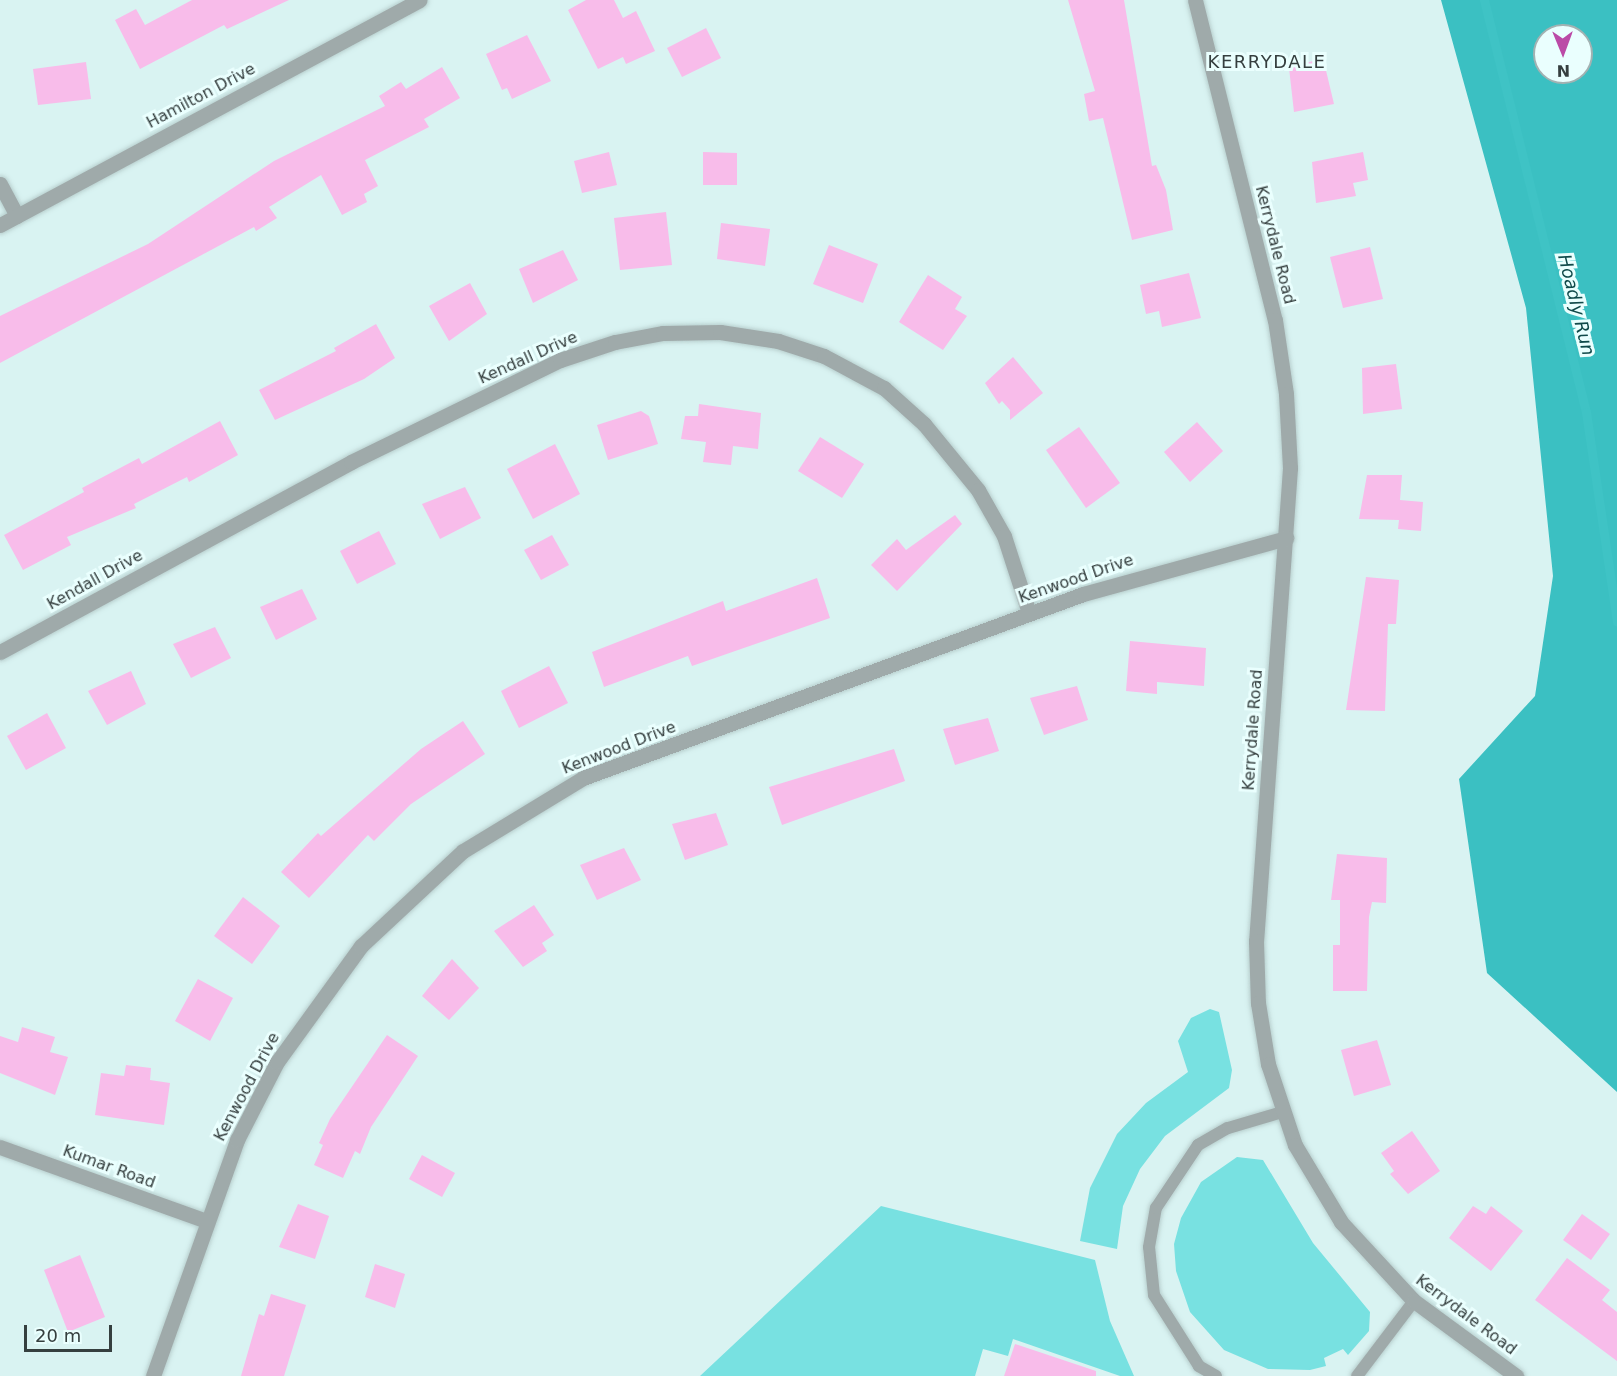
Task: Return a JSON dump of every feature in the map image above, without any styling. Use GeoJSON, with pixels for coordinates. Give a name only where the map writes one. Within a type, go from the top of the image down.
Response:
{"type":"FeatureCollection","features":[{"type":"Feature","properties":{"kind":"street","name":"Hamilton Drive"},"geometry":{"type":"LineString","coordinates":[[0,225],[420,0]]}},
{"type":"Feature","properties":{"kind":"street","name":"Kerrydale Road"},"geometry":{"type":"LineString","coordinates":[[1196,0],[1275,320],[1289,457],[1286,538],[1256,941],[1258,1003],[1282,1112],[1316,1185],[1341,1222],[1414,1301],[1516,1376]]}},
{"type":"Feature","properties":{"kind":"street"},"geometry":{"type":"LineString","coordinates":[[0,184],[17,216]]}},
{"type":"Feature","properties":{"kind":"street","name":"Kendall Drive"},"geometry":{"type":"LineString","coordinates":[[0,652],[351,462],[539,370],[615,342],[663,333],[720,332],[778,341],[824,356],[884,388],[924,424],[978,490],[1004,536],[1029,613]]}},
{"type":"Feature","properties":{"kind":"street","name":"Kenwood Drive"},"geometry":{"type":"LineString","coordinates":[[153,1376],[237,1140],[277,1062],[317,1001],[369,938],[463,851],[583,778],[931,653],[1029,613],[1195,560],[1286,538]]}},
{"type":"Feature","properties":{"kind":"street","name":"Kumar Road"},"geometry":{"type":"LineString","coordinates":[[0,1147],[207,1221]]}},
{"type":"Feature","properties":{"kind":"lane"},"geometry":{"type":"LineString","coordinates":[[1216,1376],[1199,1366],[1154,1295],[1149,1246],[1156,1208],[1198,1145],[1228,1128],[1282,1112]]}},
{"type":"Feature","properties":{"kind":"lane"},"geometry":{"type":"LineString","coordinates":[[1357,1376],[1414,1301]]}},
{"type":"Feature","properties":{"kind":"shaded area"},"geometry":{"type":"Polygon","coordinates":[[[1441,0],[1617,0],[1617,1092],[1487,973],[1459,779],[1535,696],[1553,576],[1526,308],[1441,0]]]}},
{"type":"Feature","properties":{"kind":"shaded area"},"geometry":{"type":"Polygon","coordinates":[[[1210,1009],[1219,1012],[1232,1070],[1229,1088],[1165,1136],[1140,1169],[1123,1206],[1117,1249],[1080,1241],[1090,1188],[1117,1134],[1146,1103],[1188,1072],[1178,1041],[1191,1018],[1210,1009]]]}},
{"type":"Feature","properties":{"kind":"shaded area"},"geometry":{"type":"Polygon","coordinates":[[[1237,1157],[1263,1160],[1313,1243],[1370,1312],[1369,1331],[1348,1355],[1343,1349],[1324,1358],[1326,1366],[1310,1370],[1268,1369],[1224,1350],[1190,1312],[1176,1271],[1174,1244],[1181,1218],[1201,1182],[1237,1157]]]}},
{"type":"Feature","properties":{"kind":"shaded area"},"geometry":{"type":"Polygon","coordinates":[[[881,1206],[1095,1260],[1110,1321],[1134,1376],[1120,1376],[1013,1339],[1008,1356],[983,1349],[975,1376],[700,1376],[881,1206]]]}},
{"type":"Feature","properties":{"kind":"building"},"geometry":{"type":"Polygon","coordinates":[[[192,0],[289,0],[227,29],[224,25],[140,69],[115,20],[136,9],[145,25],[192,0]]]}},
{"type":"Feature","properties":{"kind":"building"},"geometry":{"type":"Polygon","coordinates":[[[586,0],[614,0],[623,18],[636,11],[655,51],[626,64],[623,57],[598,69],[568,10],[586,0]]]}},
{"type":"Feature","properties":{"kind":"building"},"geometry":{"type":"Polygon","coordinates":[[[1068,0],[1124,0],[1152,166],[1156,165],[1166,190],[1173,230],[1132,240],[1103,118],[1089,121],[1084,94],[1095,91],[1068,0]]]}},
{"type":"Feature","properties":{"kind":"building"},"geometry":{"type":"Polygon","coordinates":[[[706,28],[721,58],[682,77],[667,48],[706,28]]]}},
{"type":"Feature","properties":{"kind":"building"},"geometry":{"type":"Polygon","coordinates":[[[527,35],[551,81],[512,99],[507,88],[502,90],[486,54],[527,35]]]}},
{"type":"Feature","properties":{"kind":"building"},"geometry":{"type":"Polygon","coordinates":[[[1323,58],[1334,104],[1294,112],[1289,68],[1323,58]]]}},
{"type":"Feature","properties":{"kind":"building"},"geometry":{"type":"Polygon","coordinates":[[[86,62],[91,99],[38,105],[33,69],[86,62]]]}},
{"type":"Feature","properties":{"kind":"building"},"geometry":{"type":"Polygon","coordinates":[[[442,67],[460,98],[424,119],[429,127],[365,160],[378,186],[364,194],[367,202],[342,215],[321,175],[269,207],[277,218],[256,231],[254,227],[0,363],[0,316],[148,244],[274,161],[385,106],[379,96],[401,82],[406,89],[442,67]]]}},
{"type":"Feature","properties":{"kind":"building"},"geometry":{"type":"Polygon","coordinates":[[[609,152],[617,185],[582,193],[574,161],[609,152]]]}},
{"type":"Feature","properties":{"kind":"building"},"geometry":{"type":"Polygon","coordinates":[[[703,152],[737,153],[737,185],[703,185],[703,152]]]}},
{"type":"Feature","properties":{"kind":"building"},"geometry":{"type":"Polygon","coordinates":[[[1363,152],[1368,180],[1353,183],[1356,196],[1316,203],[1312,162],[1363,152]]]}},
{"type":"Feature","properties":{"kind":"building"},"geometry":{"type":"Polygon","coordinates":[[[666,212],[672,265],[620,270],[614,218],[666,212]]]}},
{"type":"Feature","properties":{"kind":"building"},"geometry":{"type":"Polygon","coordinates":[[[721,223],[770,229],[765,266],[717,259],[721,223]]]}},
{"type":"Feature","properties":{"kind":"building"},"geometry":{"type":"Polygon","coordinates":[[[829,245],[878,264],[863,303],[813,284],[829,245]]]}},
{"type":"Feature","properties":{"kind":"building"},"geometry":{"type":"Polygon","coordinates":[[[1370,247],[1383,299],[1343,308],[1330,257],[1370,247]]]}},
{"type":"Feature","properties":{"kind":"building"},"geometry":{"type":"Polygon","coordinates":[[[563,250],[578,280],[533,303],[519,269],[563,250]]]}},
{"type":"Feature","properties":{"kind":"building"},"geometry":{"type":"Polygon","coordinates":[[[1189,273],[1201,318],[1162,327],[1159,311],[1146,314],[1140,285],[1189,273]]]}},
{"type":"Feature","properties":{"kind":"building"},"geometry":{"type":"Polygon","coordinates":[[[928,275],[962,297],[955,309],[967,316],[943,350],[899,322],[928,275]]]}},
{"type":"Feature","properties":{"kind":"building"},"geometry":{"type":"Polygon","coordinates":[[[470,283],[487,314],[449,341],[429,306],[470,283]]]}},
{"type":"Feature","properties":{"kind":"building"},"geometry":{"type":"Polygon","coordinates":[[[376,324],[395,358],[364,379],[275,420],[259,390],[336,351],[334,348],[376,324]]]}},
{"type":"Feature","properties":{"kind":"building"},"geometry":{"type":"Polygon","coordinates":[[[1013,357],[1043,393],[1010,420],[1010,410],[1002,401],[999,404],[985,383],[1013,357]]]}},
{"type":"Feature","properties":{"kind":"building"},"geometry":{"type":"Polygon","coordinates":[[[1396,364],[1402,409],[1363,414],[1362,368],[1396,364]]]}},
{"type":"Feature","properties":{"kind":"building"},"geometry":{"type":"Polygon","coordinates":[[[699,404],[761,413],[758,449],[733,446],[731,465],[703,462],[706,442],[681,439],[685,416],[698,416],[699,404]]]}},
{"type":"Feature","properties":{"kind":"building"},"geometry":{"type":"Polygon","coordinates":[[[641,411],[649,416],[658,444],[608,460],[597,425],[641,411]]]}},
{"type":"Feature","properties":{"kind":"building"},"geometry":{"type":"Polygon","coordinates":[[[220,421],[238,455],[189,482],[187,477],[134,504],[136,508],[67,537],[71,545],[23,570],[4,535],[84,492],[82,488],[139,458],[142,464],[220,421]]]}},
{"type":"Feature","properties":{"kind":"building"},"geometry":{"type":"Polygon","coordinates":[[[1197,422],[1223,451],[1190,482],[1164,452],[1197,422]]]}},
{"type":"Feature","properties":{"kind":"building"},"geometry":{"type":"Polygon","coordinates":[[[1079,427],[1120,483],[1086,508],[1046,450],[1079,427]]]}},
{"type":"Feature","properties":{"kind":"building"},"geometry":{"type":"Polygon","coordinates":[[[820,437],[864,464],[842,498],[798,471],[820,437]]]}},
{"type":"Feature","properties":{"kind":"building"},"geometry":{"type":"Polygon","coordinates":[[[555,444],[580,494],[533,519],[507,469],[555,444]]]}},
{"type":"Feature","properties":{"kind":"building"},"geometry":{"type":"Polygon","coordinates":[[[1367,475],[1402,475],[1400,500],[1423,502],[1421,531],[1398,529],[1399,520],[1359,519],[1367,475]]]}},
{"type":"Feature","properties":{"kind":"building"},"geometry":{"type":"Polygon","coordinates":[[[465,487],[481,518],[440,539],[422,504],[465,487]]]}},
{"type":"Feature","properties":{"kind":"building"},"geometry":{"type":"Polygon","coordinates":[[[955,515],[962,524],[897,591],[871,565],[897,539],[906,550],[955,515]]]}},
{"type":"Feature","properties":{"kind":"building"},"geometry":{"type":"Polygon","coordinates":[[[379,531],[396,564],[357,584],[340,551],[379,531]]]}},
{"type":"Feature","properties":{"kind":"building"},"geometry":{"type":"Polygon","coordinates":[[[552,535],[569,565],[541,580],[524,550],[552,535]]]}},
{"type":"Feature","properties":{"kind":"building"},"geometry":{"type":"Polygon","coordinates":[[[1366,577],[1399,580],[1396,624],[1388,624],[1385,711],[1346,710],[1366,577]]]}},
{"type":"Feature","properties":{"kind":"building"},"geometry":{"type":"Polygon","coordinates":[[[817,578],[830,618],[692,666],[688,656],[604,687],[592,652],[723,601],[726,611],[817,578]]]}},
{"type":"Feature","properties":{"kind":"building"},"geometry":{"type":"Polygon","coordinates":[[[302,589],[317,619],[276,640],[260,607],[302,589]]]}},
{"type":"Feature","properties":{"kind":"building"},"geometry":{"type":"Polygon","coordinates":[[[215,627],[231,658],[191,678],[173,644],[215,627]]]}},
{"type":"Feature","properties":{"kind":"building"},"geometry":{"type":"Polygon","coordinates":[[[1130,641],[1206,648],[1204,686],[1157,682],[1157,694],[1126,691],[1130,641]]]}},
{"type":"Feature","properties":{"kind":"building"},"geometry":{"type":"Polygon","coordinates":[[[549,666],[568,703],[519,728],[501,691],[549,666]]]}},
{"type":"Feature","properties":{"kind":"building"},"geometry":{"type":"Polygon","coordinates":[[[131,671],[146,704],[107,725],[88,691],[131,671]]]}},
{"type":"Feature","properties":{"kind":"building"},"geometry":{"type":"Polygon","coordinates":[[[1077,686],[1088,720],[1044,735],[1030,698],[1077,686]]]}},
{"type":"Feature","properties":{"kind":"building"},"geometry":{"type":"Polygon","coordinates":[[[47,713],[66,748],[26,770],[7,736],[47,713]]]}},
{"type":"Feature","properties":{"kind":"building"},"geometry":{"type":"Polygon","coordinates":[[[988,718],[999,751],[955,765],[943,729],[988,718]]]}},
{"type":"Feature","properties":{"kind":"building"},"geometry":{"type":"Polygon","coordinates":[[[463,721],[485,754],[411,804],[374,841],[368,835],[309,898],[281,872],[318,833],[321,836],[421,749],[463,721]]]}},
{"type":"Feature","properties":{"kind":"building"},"geometry":{"type":"Polygon","coordinates":[[[894,749],[905,781],[782,825],[769,787],[894,749]]]}},
{"type":"Feature","properties":{"kind":"building"},"geometry":{"type":"Polygon","coordinates":[[[716,813],[728,845],[685,860],[672,824],[716,813]]]}},
{"type":"Feature","properties":{"kind":"building"},"geometry":{"type":"Polygon","coordinates":[[[624,848],[641,880],[597,900],[580,865],[624,848]]]}},
{"type":"Feature","properties":{"kind":"building"},"geometry":{"type":"Polygon","coordinates":[[[1337,854],[1387,858],[1386,903],[1372,902],[1369,917],[1367,991],[1333,991],[1333,945],[1340,945],[1340,900],[1331,900],[1337,854]]]}},
{"type":"Feature","properties":{"kind":"building"},"geometry":{"type":"Polygon","coordinates":[[[243,897],[280,926],[252,964],[214,936],[243,897]]]}},
{"type":"Feature","properties":{"kind":"building"},"geometry":{"type":"Polygon","coordinates":[[[534,905],[554,935],[542,943],[547,951],[523,967],[494,931],[534,905]]]}},
{"type":"Feature","properties":{"kind":"building"},"geometry":{"type":"Polygon","coordinates":[[[452,959],[479,988],[449,1020],[422,996],[452,959]]]}},
{"type":"Feature","properties":{"kind":"building"},"geometry":{"type":"Polygon","coordinates":[[[198,979],[233,998],[210,1041],[175,1021],[198,979]]]}},
{"type":"Feature","properties":{"kind":"building"},"geometry":{"type":"Polygon","coordinates":[[[22,1027],[55,1037],[50,1052],[68,1057],[55,1095],[0,1073],[0,1036],[18,1042],[22,1027]]]}},
{"type":"Feature","properties":{"kind":"building"},"geometry":{"type":"Polygon","coordinates":[[[387,1035],[418,1056],[371,1127],[360,1154],[355,1151],[343,1178],[314,1165],[323,1145],[319,1143],[330,1119],[387,1035]]]}},
{"type":"Feature","properties":{"kind":"building"},"geometry":{"type":"Polygon","coordinates":[[[1377,1040],[1391,1085],[1354,1096],[1341,1050],[1377,1040]]]}},
{"type":"Feature","properties":{"kind":"building"},"geometry":{"type":"Polygon","coordinates":[[[126,1065],[151,1068],[150,1080],[170,1083],[164,1125],[95,1115],[101,1073],[124,1076],[126,1065]]]}},
{"type":"Feature","properties":{"kind":"building"},"geometry":{"type":"Polygon","coordinates":[[[1412,1131],[1440,1171],[1408,1194],[1390,1174],[1394,1171],[1381,1153],[1412,1131]]]}},
{"type":"Feature","properties":{"kind":"building"},"geometry":{"type":"Polygon","coordinates":[[[422,1155],[455,1173],[442,1197],[409,1179],[422,1155]]]}},
{"type":"Feature","properties":{"kind":"building"},"geometry":{"type":"Polygon","coordinates":[[[298,1204],[329,1216],[315,1259],[279,1247],[298,1204]]]}},
{"type":"Feature","properties":{"kind":"building"},"geometry":{"type":"Polygon","coordinates":[[[1473,1206],[1486,1214],[1491,1206],[1523,1231],[1491,1271],[1449,1238],[1473,1206]]]}},
{"type":"Feature","properties":{"kind":"building"},"geometry":{"type":"Polygon","coordinates":[[[1582,1214],[1610,1234],[1591,1260],[1563,1240],[1582,1214]]]}},
{"type":"Feature","properties":{"kind":"building"},"geometry":{"type":"Polygon","coordinates":[[[80,1255],[105,1317],[68,1332],[44,1270],[80,1255]]]}},
{"type":"Feature","properties":{"kind":"building"},"geometry":{"type":"Polygon","coordinates":[[[1567,1258],[1610,1290],[1602,1300],[1617,1312],[1617,1361],[1535,1300],[1567,1258]]]}},
{"type":"Feature","properties":{"kind":"building"},"geometry":{"type":"Polygon","coordinates":[[[375,1264],[405,1274],[395,1308],[365,1297],[375,1264]]]}},
{"type":"Feature","properties":{"kind":"building"},"geometry":{"type":"Polygon","coordinates":[[[271,1294],[306,1305],[284,1376],[241,1376],[259,1314],[264,1316],[271,1294]]]}},
{"type":"Feature","properties":{"kind":"building"},"geometry":{"type":"Polygon","coordinates":[[[1015,1344],[1096,1371],[1096,1376],[1004,1376],[1015,1344]]]}},
{"type":"Feature","properties":{"kind":"waterway","name":"Hoadly Run"},"geometry":{"type":"LineString","coordinates":[[1484,0],[1586,412],[1617,622]]}},
{"type":"Feature","properties":{"kind":"district","name":"KERRYDALE"},"geometry":{"type":"Point","coordinates":[1267,62]}}]}
